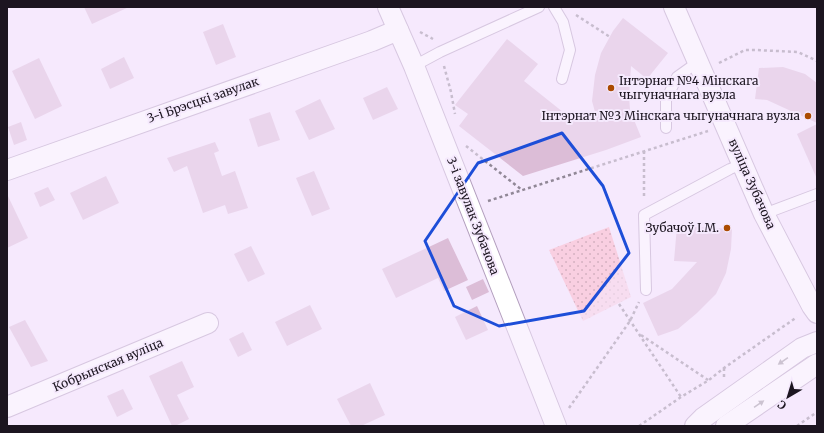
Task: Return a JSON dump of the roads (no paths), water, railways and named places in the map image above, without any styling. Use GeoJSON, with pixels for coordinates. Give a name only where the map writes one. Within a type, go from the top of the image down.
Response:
{"type":"FeatureCollection","features":[{"type":"Feature","properties":{"kind":"street","name":"3-і завулак Зубачова"},"geometry":{"type":"LineString","coordinates":[[388,7],[414,66],[469,208],[560,420]]}},
{"type":"Feature","properties":{"kind":"street","name":"вуліца Зубачова"},"geometry":{"type":"LineString","coordinates":[[674,7],[764,214],[815,310]]}},
{"type":"Feature","properties":{"kind":"street","name":"3-і Брэсцкі завулак"},"geometry":{"type":"LineString","coordinates":[[7,170],[372,41],[398,30]]}},
{"type":"Feature","properties":{"kind":"street","name":"Кобрынская вуліца"},"geometry":{"type":"LineString","coordinates":[[7,407],[208,323]]}},
{"type":"Feature","properties":{"kind":"street"},"geometry":{"type":"LineString","coordinates":[[695,426],[703,418],[802,348],[817,342]]}},
{"type":"Feature","properties":{"kind":"street"},"geometry":{"type":"LineString","coordinates":[[726,426],[817,364]]}},
{"type":"Feature","properties":{"kind":"lane"},"geometry":{"type":"LineString","coordinates":[[414,66],[440,52],[539,7]]}},
{"type":"Feature","properties":{"kind":"lane"},"geometry":{"type":"LineString","coordinates":[[554,7],[563,22],[570,50],[562,79]]}},
{"type":"Feature","properties":{"kind":"lane"},"geometry":{"type":"LineString","coordinates":[[666,128],[666,100],[677,77],[700,66]]}},
{"type":"Feature","properties":{"kind":"lane"},"geometry":{"type":"LineString","coordinates":[[646,290],[644,215],[742,164]]}},
{"type":"Feature","properties":{"kind":"lane"},"geometry":{"type":"LineString","coordinates":[[764,214],[817,194]]}},
{"type":"Feature","properties":{"kind":"place","name":"Інтэрнат №4 Мінскага чыгуначнага вузла"},"geometry":{"type":"Point","coordinates":[611,88]}},
{"type":"Feature","properties":{"kind":"place","name":"Інтэрнат №3 Мінскага чыгуначнага вузла"},"geometry":{"type":"Point","coordinates":[808,116]}},
{"type":"Feature","properties":{"kind":"place","name":"Зубачоў І.М."},"geometry":{"type":"Point","coordinates":[727,228]}}]}
